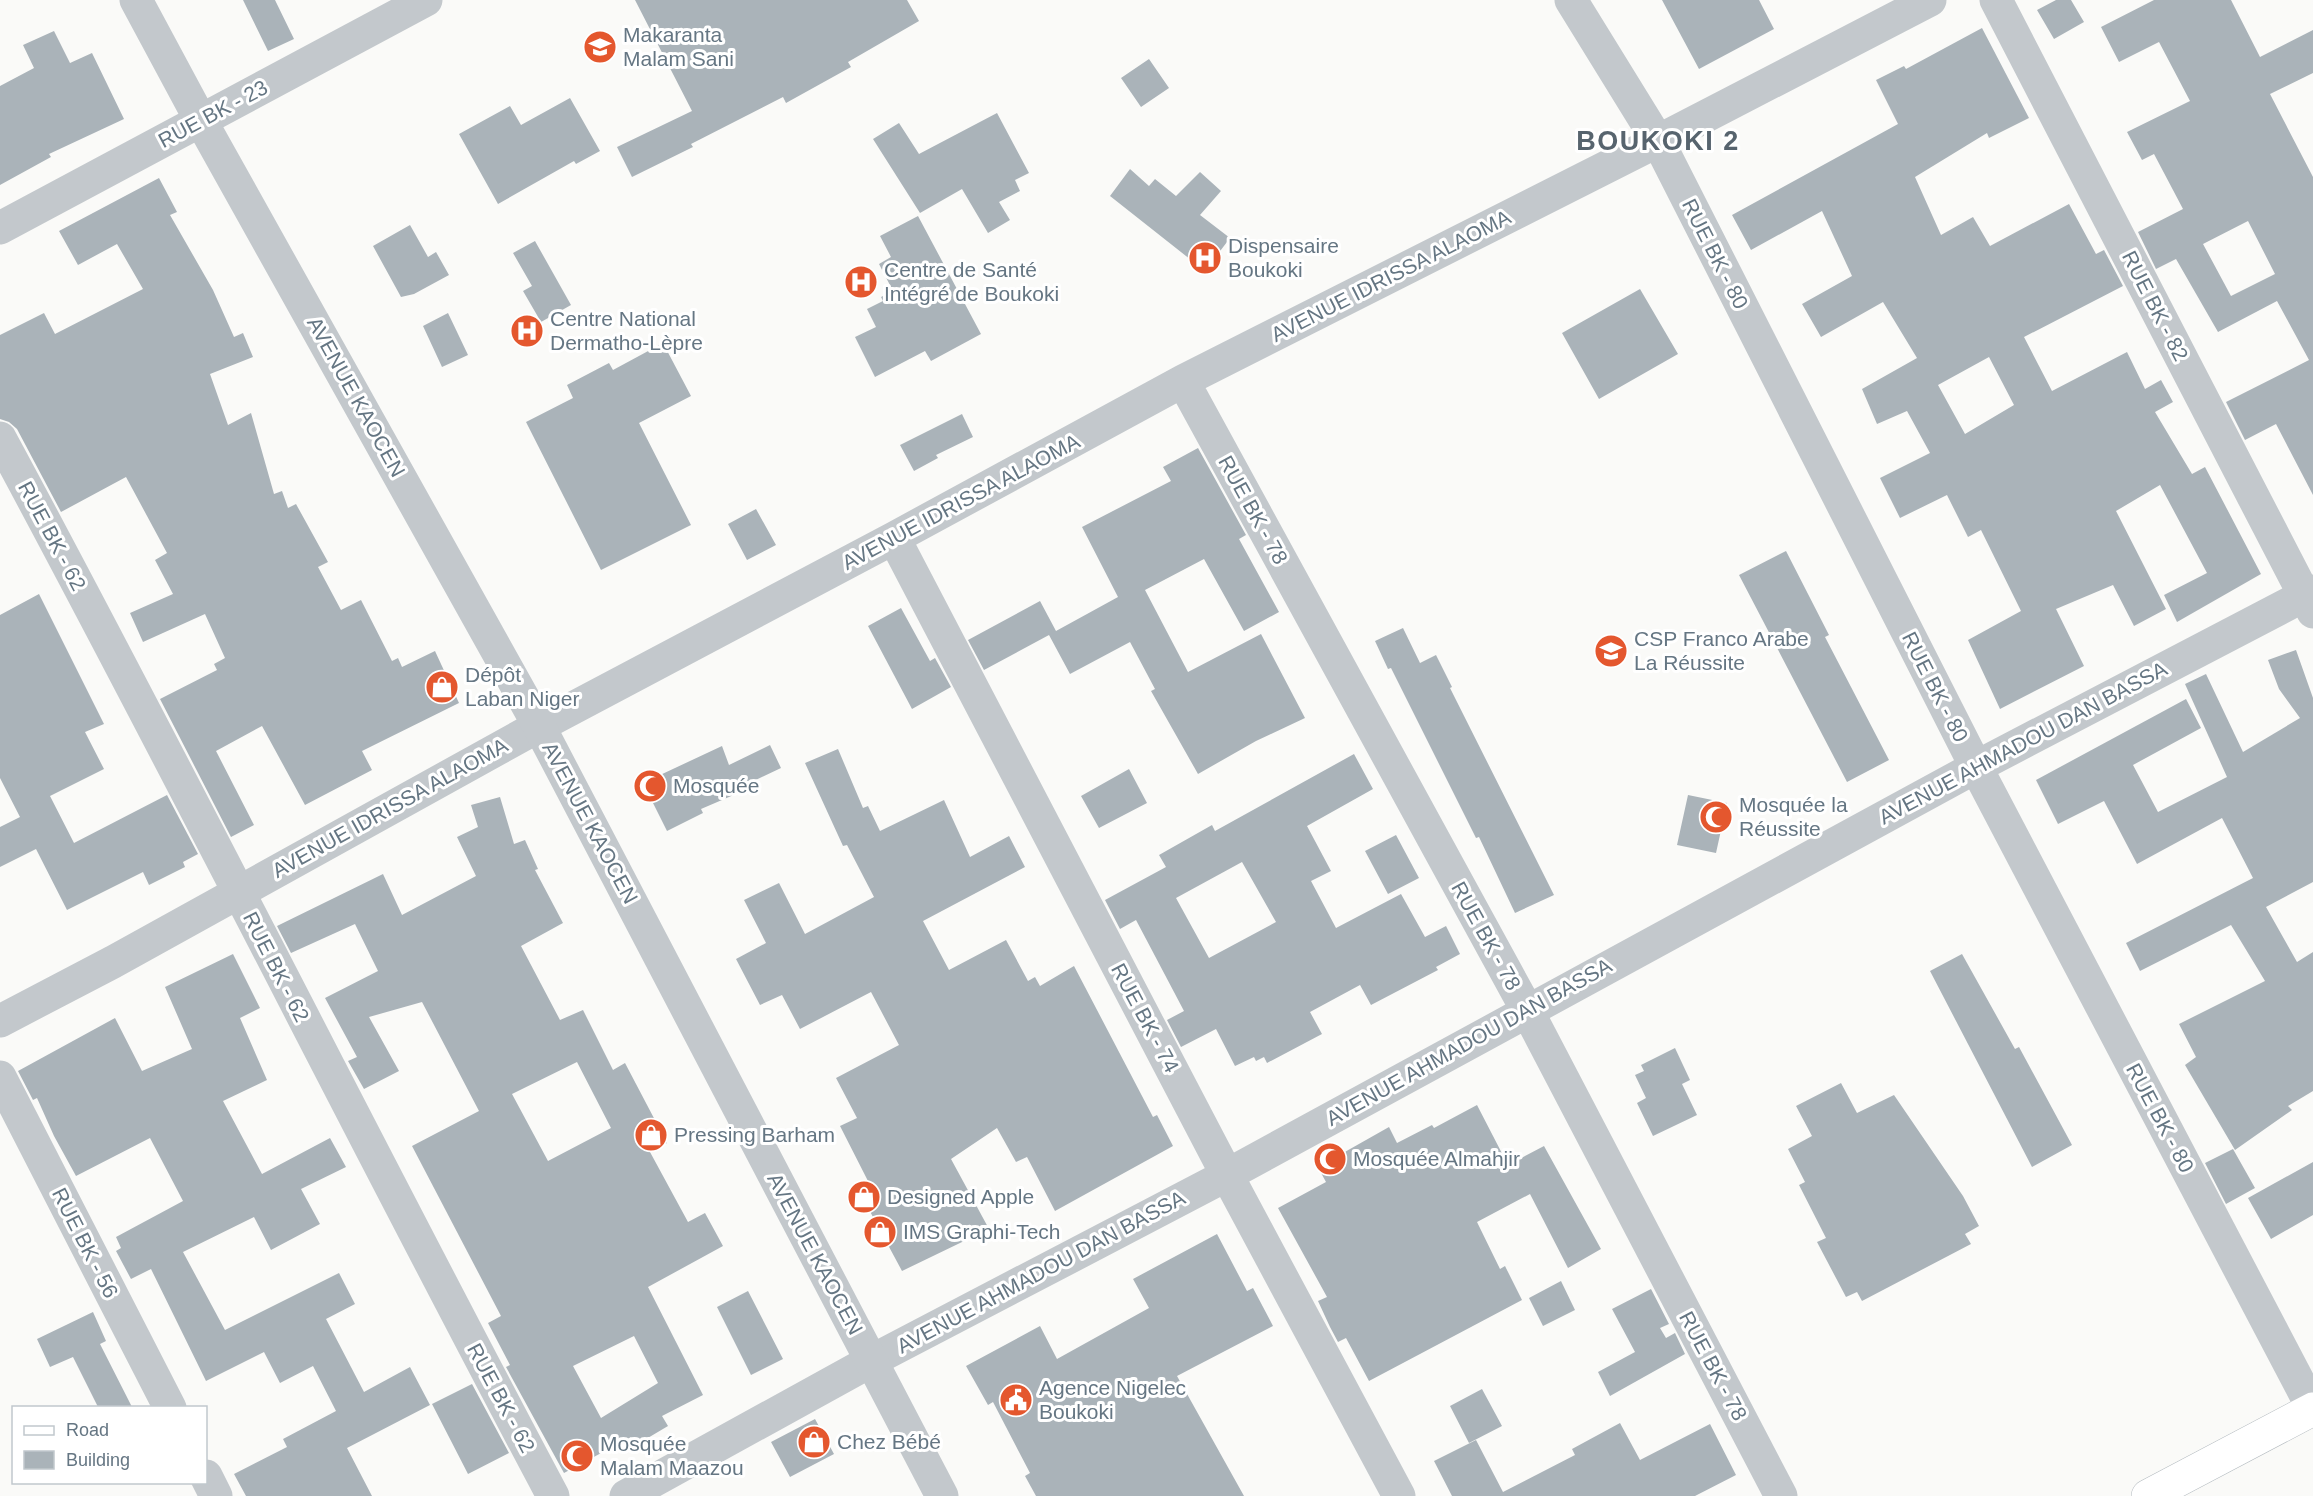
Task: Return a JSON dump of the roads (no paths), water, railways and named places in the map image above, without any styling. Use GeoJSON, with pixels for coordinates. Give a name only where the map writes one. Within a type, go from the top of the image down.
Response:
{"type":"FeatureCollection","features":[{"type":"Feature","properties":{"kind":"main road"},"geometry":{"type":"LineString","coordinates":[[2148,1496],[2313,1409]]}},
{"type":"Feature","properties":{"kind":"street","name":"AVENUE KAOCEN"},"geometry":{"type":"LineString","coordinates":[[136,0],[201,121],[539,726],[942,1496]]}},
{"type":"Feature","properties":{"kind":"street","name":"RUE BK - 23"},"geometry":{"type":"LineString","coordinates":[[0,228],[426,0]]}},
{"type":"Feature","properties":{"kind":"street","name":"RUE BK - 80"},"geometry":{"type":"LineString","coordinates":[[1571,0],[1658,141],[1976,767],[2313,1409]]}},
{"type":"Feature","properties":{"kind":"street","name":"AVENUE IDRISSA ALAOMA"},"geometry":{"type":"LineString","coordinates":[[0,1021],[113,962],[539,726],[894,538],[1183,381],[1658,141],[1930,0]]}},
{"type":"Feature","properties":{"kind":"street","name":"RUE BK - 82"},"geometry":{"type":"LineString","coordinates":[[1996,0],[2310,599]]}},
{"type":"Feature","properties":{"kind":"street","name":"RUE BK - 78"},"geometry":{"type":"LineString","coordinates":[[1183,381],[1527,1010],[1781,1496]]}},
{"type":"Feature","properties":{"kind":"street","name":"RUE BK - 62"},"geometry":{"type":"LineString","coordinates":[[0,438],[409,1226],[553,1496]]}},
{"type":"Feature","properties":{"kind":"street","name":"RUE BK - 74"},"geometry":{"type":"LineString","coordinates":[[894,538],[1227,1175],[1399,1496]]}},
{"type":"Feature","properties":{"kind":"street","name":"AVENUE AHMADOU DAN BASSA"},"geometry":{"type":"LineString","coordinates":[[626,1496],[871,1361],[1227,1175],[1976,767],[2310,599]]}},
{"type":"Feature","properties":{"kind":"street","name":"RUE BK - 56"},"geometry":{"type":"LineString","coordinates":[[0,1077],[169,1406]]}},
{"type":"Feature","properties":{"kind":"street"},"geometry":{"type":"LineString","coordinates":[[207,1478],[216,1496]]}},
{"type":"Feature","properties":{"kind":"place","name":"Makaranta Malam Sani"},"geometry":{"type":"Point","coordinates":[600,47]}},
{"type":"Feature","properties":{"kind":"place","name":"Dispensaire Boukoki"},"geometry":{"type":"Point","coordinates":[1205,258]}},
{"type":"Feature","properties":{"kind":"place","name":"Centre de Santé Intégré de Boukoki"},"geometry":{"type":"Point","coordinates":[861,282]}},
{"type":"Feature","properties":{"kind":"place","name":"Centre National Dermatho-Lèpre"},"geometry":{"type":"Point","coordinates":[527,331]}},
{"type":"Feature","properties":{"kind":"place","name":"CSP Franco Arabe La Réussite"},"geometry":{"type":"Point","coordinates":[1611,651]}},
{"type":"Feature","properties":{"kind":"place","name":"Dépôt Laban Niger"},"geometry":{"type":"Point","coordinates":[442,687]}},
{"type":"Feature","properties":{"kind":"place","name":"Mosquée"},"geometry":{"type":"Point","coordinates":[650,786]}},
{"type":"Feature","properties":{"kind":"place","name":"Mosquée la Réussite"},"geometry":{"type":"Point","coordinates":[1716,817]}},
{"type":"Feature","properties":{"kind":"place","name":"Pressing Barham"},"geometry":{"type":"Point","coordinates":[651,1135]}},
{"type":"Feature","properties":{"kind":"place","name":"Mosquée Almahjir"},"geometry":{"type":"Point","coordinates":[1330,1159]}},
{"type":"Feature","properties":{"kind":"place","name":"Designed Apple"},"geometry":{"type":"Point","coordinates":[864,1197]}},
{"type":"Feature","properties":{"kind":"place","name":"IMS Graphi-Tech"},"geometry":{"type":"Point","coordinates":[880,1232]}},
{"type":"Feature","properties":{"kind":"place","name":"Agence Nigelec Boukoki"},"geometry":{"type":"Point","coordinates":[1016,1400]}},
{"type":"Feature","properties":{"kind":"place","name":"Chez Bébé"},"geometry":{"type":"Point","coordinates":[814,1442]}},
{"type":"Feature","properties":{"kind":"place","name":"Mosquée Malam Maazou"},"geometry":{"type":"Point","coordinates":[577,1456]}},
{"type":"Feature","properties":{"kind":"district","name":"BOUKOKI 2"},"geometry":{"type":"Point","coordinates":[1658,141]}}]}
